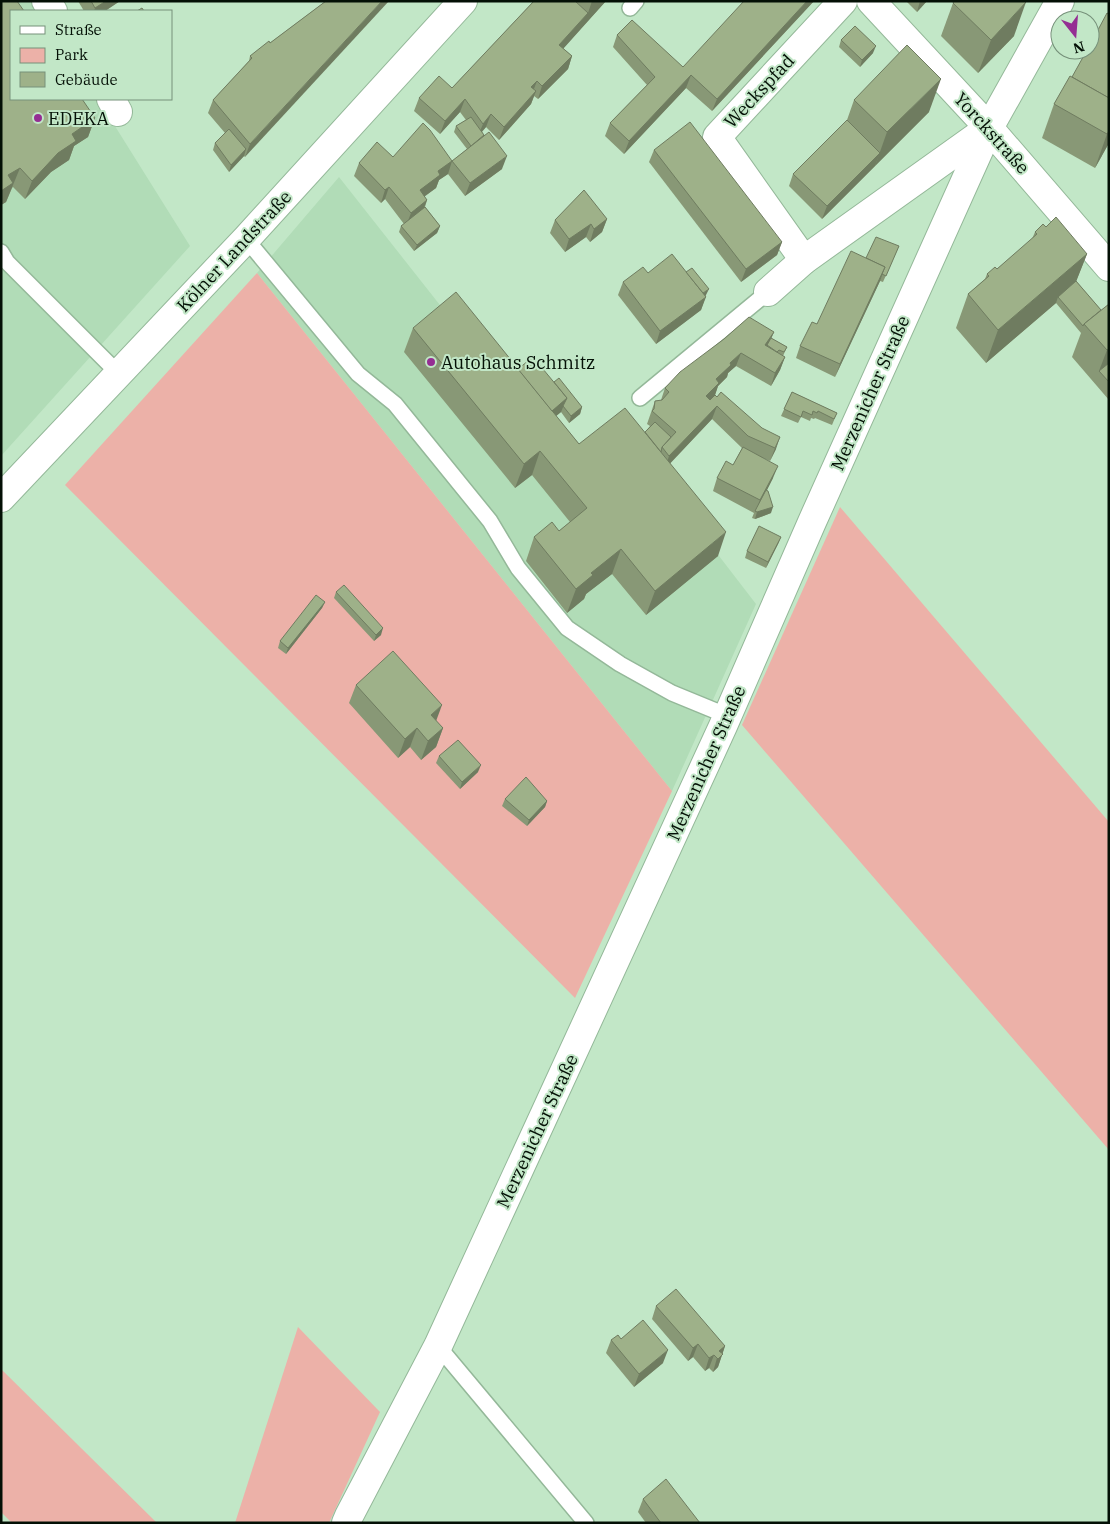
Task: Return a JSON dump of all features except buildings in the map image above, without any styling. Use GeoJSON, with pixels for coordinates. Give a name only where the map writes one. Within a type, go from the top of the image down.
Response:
{"type":"FeatureCollection","features":[{"type":"Feature","properties":{"kind":"street","name":"Kölner Landstraße"},"geometry":{"type":"LineString","coordinates":[[1,498],[246,239],[463,1]]}},
{"type":"Feature","properties":{"kind":"street","name":"Weckspfad"},"geometry":{"type":"LineString","coordinates":[[804,260],[717,137],[843,1]]}},
{"type":"Feature","properties":{"kind":"street","name":"Yorckstraße"},"geometry":{"type":"LineString","coordinates":[[872,1],[989,128],[1109,267]]}},
{"type":"Feature","properties":{"kind":"street","name":"Merzenicher Straße"},"geometry":{"type":"LineString","coordinates":[[346,1523],[438,1346],[728,716],[820,504],[989,128],[1060,1]]}},
{"type":"Feature","properties":{"kind":"street"},"geometry":{"type":"LineString","coordinates":[[768,292],[804,260],[989,128]]}},
{"type":"Feature","properties":{"kind":"lane"},"geometry":{"type":"LineString","coordinates":[[246,239],[358,374],[395,404],[490,521],[518,568],[567,628],[620,664],[672,693],[728,716]]}},
{"type":"Feature","properties":{"kind":"lane"},"geometry":{"type":"LineString","coordinates":[[1,252],[7,262],[119,374]]}},
{"type":"Feature","properties":{"kind":"lane"},"geometry":{"type":"LineString","coordinates":[[640,398],[768,292]]}},
{"type":"Feature","properties":{"kind":"lane"},"geometry":{"type":"LineString","coordinates":[[438,1346],[586,1523]]}},
{"type":"Feature","properties":{"kind":"shaded area"},"geometry":{"type":"Polygon","coordinates":[[[1,1],[33,1],[39,10],[10,10],[10,100],[99,100],[190,246],[1,456],[1,1]]]}},
{"type":"Feature","properties":{"kind":"shaded area"},"geometry":{"type":"Polygon","coordinates":[[[339,177],[447,314],[568,461],[619,426],[756,604],[672,791],[257,273],[339,177]]]}},
{"type":"Feature","properties":{"kind":"green space"},"geometry":{"type":"Polygon","coordinates":[[[257,273],[672,791],[575,998],[65,485],[257,273]]]}},
{"type":"Feature","properties":{"kind":"green space"},"geometry":{"type":"Polygon","coordinates":[[[840,507],[1109,822],[1109,1150],[742,725],[840,507]]]}},
{"type":"Feature","properties":{"kind":"green space"},"geometry":{"type":"Polygon","coordinates":[[[298,1327],[380,1412],[329,1523],[235,1523],[298,1327]]]}},
{"type":"Feature","properties":{"kind":"green space"},"geometry":{"type":"Polygon","coordinates":[[[1,1369],[157,1523],[12,1523],[1,1512],[1,1369]]]}},
{"type":"Feature","properties":{"kind":"place","name":"EDEKA"},"geometry":{"type":"Point","coordinates":[38,118]}},
{"type":"Feature","properties":{"kind":"place","name":"Autohaus Schmitz"},"geometry":{"type":"Point","coordinates":[431,362]}}]}
